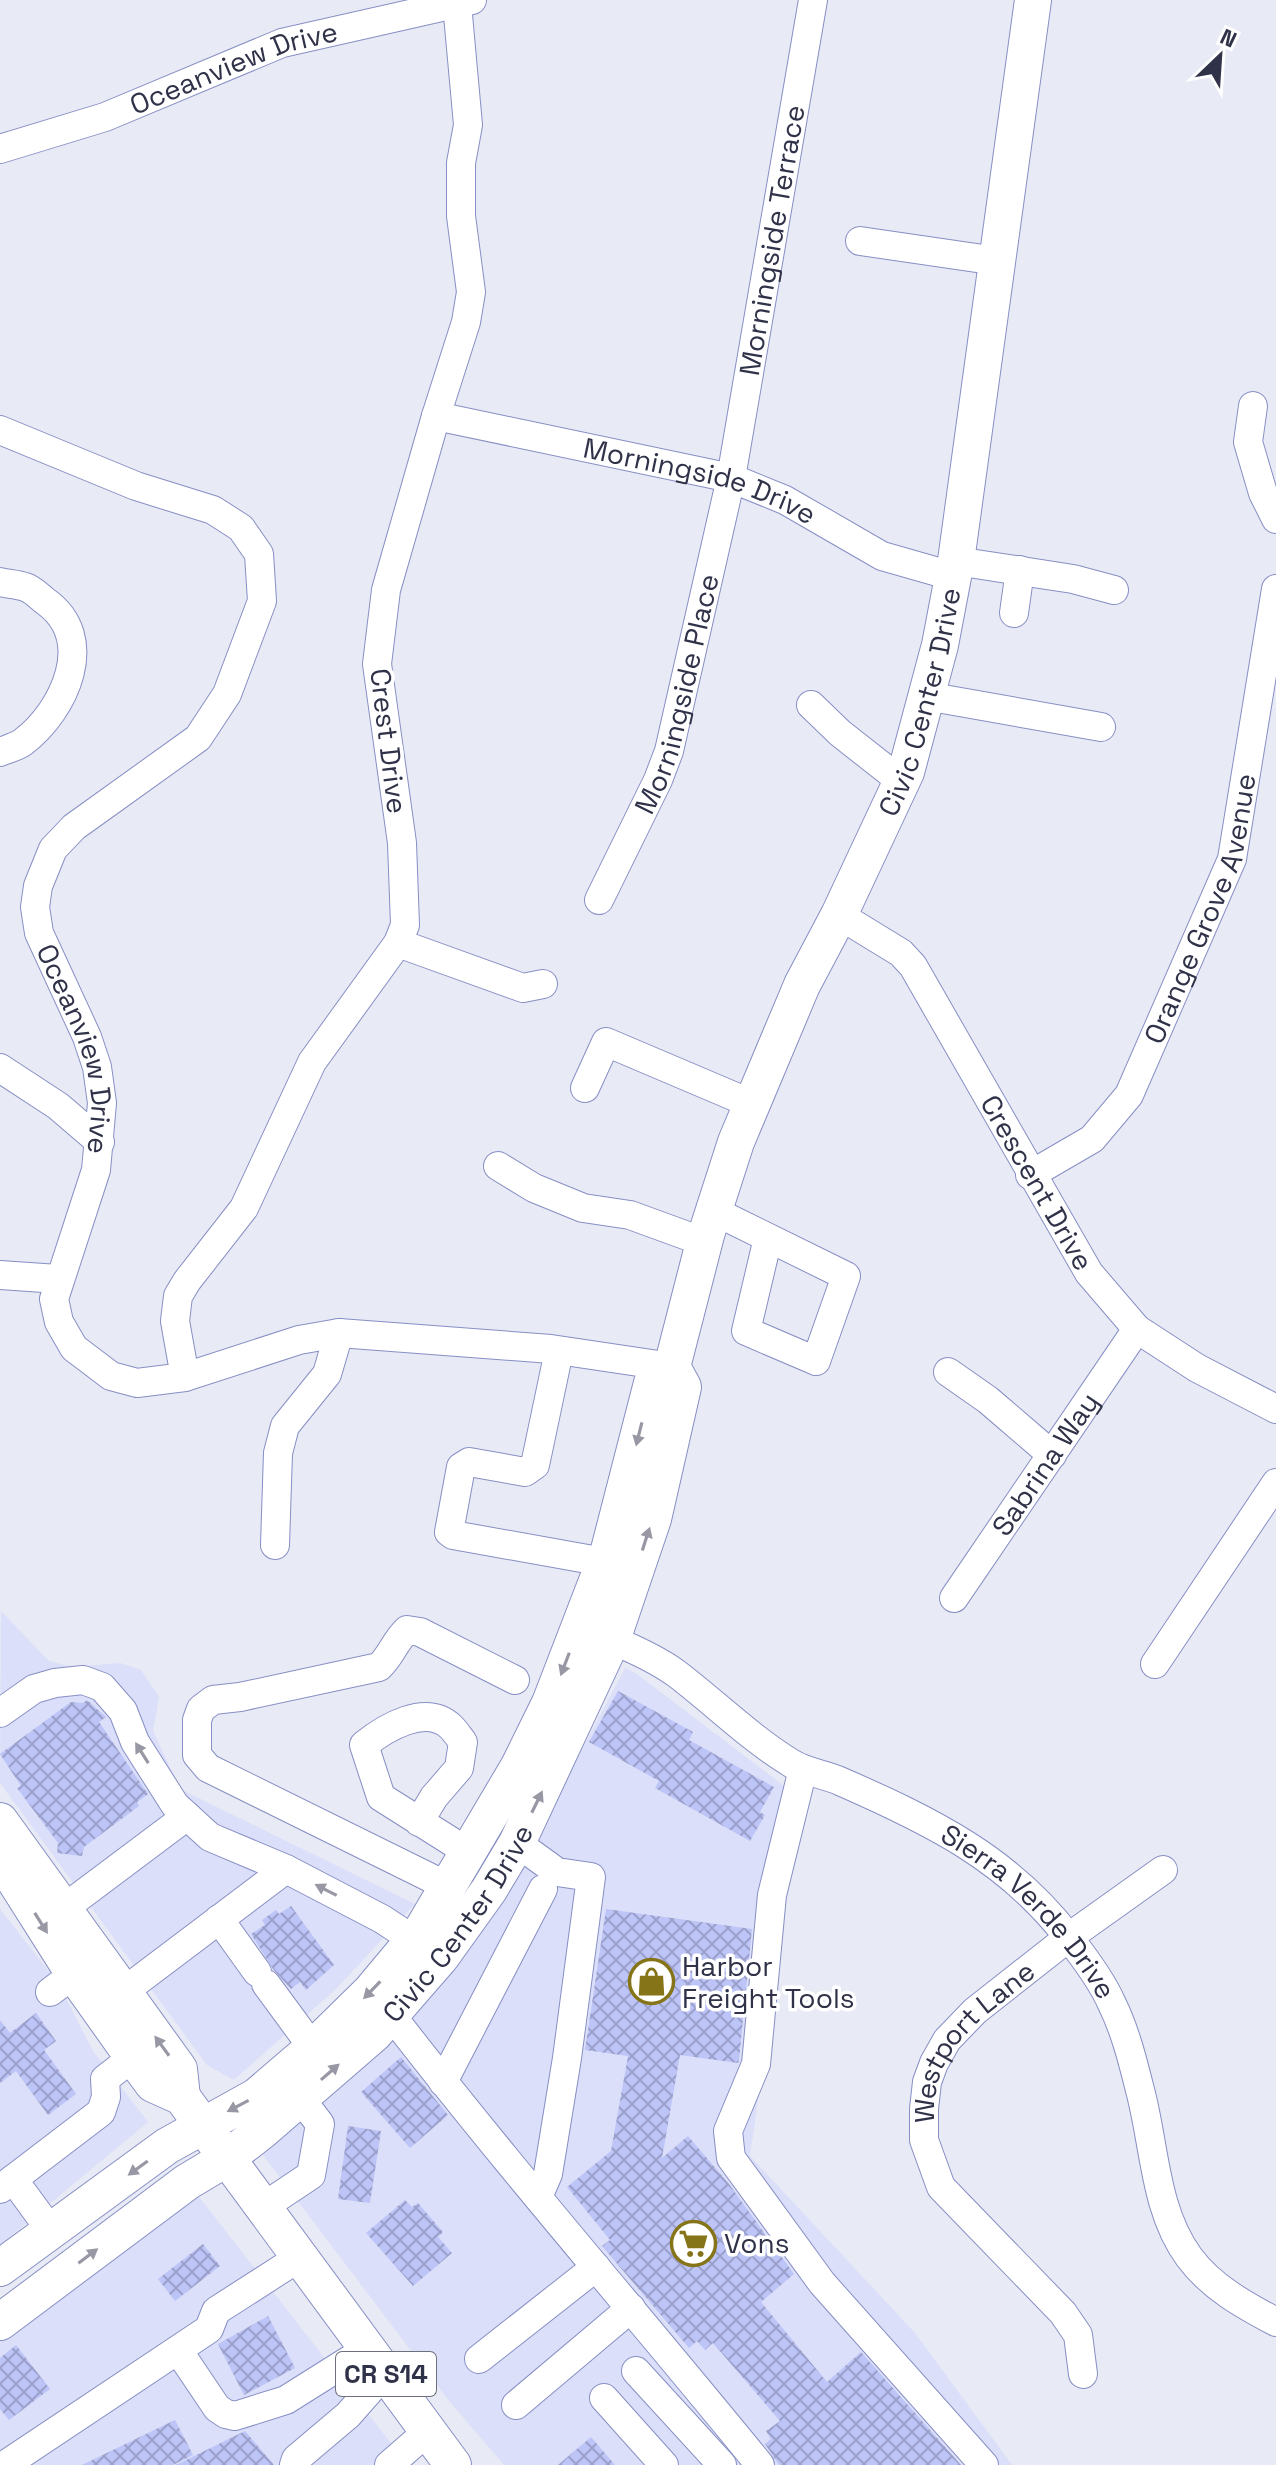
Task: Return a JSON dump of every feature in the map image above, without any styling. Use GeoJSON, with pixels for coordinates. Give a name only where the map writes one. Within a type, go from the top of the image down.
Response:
{"type":"FeatureCollection","features":[{"type":"Feature","properties":{"kind":"main road","name":"Civic Center Drive"},"geometry":{"type":"LineString","coordinates":[[0,2268],[167,2146],[193,2111],[257,2096],[313,2048],[371,1991],[414,1940],[519,1766],[550,1703],[606,1556],[652,1383],[672,1367],[709,1226],[736,1142],[802,985],[839,915],[901,781],[926,696],[940,645],[954,568],[1033,0]]}},
{"type":"Feature","properties":{"kind":"main road","name":"Civic Center Drive"},"geometry":{"type":"LineString","coordinates":[[0,2322],[187,2182],[227,2158],[300,2098],[392,2016],[449,1946],[489,1890],[517,1843],[612,1640],[653,1519],[683,1387],[672,1367]]}},
{"type":"Feature","properties":{"kind":"main road"},"geometry":{"type":"LineString","coordinates":[[606,1556],[610,1575],[598,1611],[599,1622],[612,1640]]}},
{"type":"Feature","properties":{"kind":"main road","name":"CR S14"},"geometry":{"type":"LineString","coordinates":[[0,1821],[179,2069],[193,2111],[453,2465]]}},
{"type":"Feature","properties":{"kind":"main road","name":"CR S14"},"geometry":{"type":"LineString","coordinates":[[0,1857],[62,1983],[133,2057],[153,2084],[193,2111]]}},
{"type":"Feature","properties":{"kind":"street","name":"Morningside Terrace"},"geometry":{"type":"LineString","coordinates":[[731,478],[813,0]]}},
{"type":"Feature","properties":{"kind":"street","name":"Oceanview Drive"},"geometry":{"type":"LineString","coordinates":[[0,149],[105,117],[282,43],[464,2]]}},
{"type":"Feature","properties":{"kind":"street","name":"Crest Drive"},"geometry":{"type":"LineString","coordinates":[[185,1377],[175,1321],[178,1296],[244,1208],[312,1062],[398,943],[405,925],[402,843],[377,664],[386,590],[466,322],[471,292],[461,216],[461,163],[468,125],[464,2]]}},
{"type":"Feature","properties":{"kind":"street"},"geometry":{"type":"LineString","coordinates":[[860,241],[997,261]]}},
{"type":"Feature","properties":{"kind":"street"},"geometry":{"type":"LineString","coordinates":[[1253,406],[1248,442],[1263,493],[1276,519]]}},
{"type":"Feature","properties":{"kind":"street","name":"Morningside Drive"},"geometry":{"type":"LineString","coordinates":[[436,416],[731,478],[785,500],[882,556],[954,568],[1020,570],[1094,583],[1114,590]]}},
{"type":"Feature","properties":{"kind":"street","name":"Oceanview Drive"},"geometry":{"type":"LineString","coordinates":[[0,430],[136,486],[213,510],[241,528],[259,554],[262,601],[227,694],[198,738],[74,827],[53,849],[38,886],[35,907],[39,933],[87,1037],[97,1067],[102,1103],[96,1170],[54,1299],[59,1322],[74,1348],[111,1376],[137,1383],[185,1377],[299,1340],[339,1333],[559,1351],[672,1367]]}},
{"type":"Feature","properties":{"kind":"street","name":"Morningside Place"},"geometry":{"type":"LineString","coordinates":[[599,900],[669,751],[731,478]]}},
{"type":"Feature","properties":{"kind":"street"},"geometry":{"type":"LineString","coordinates":[[1014,613],[1020,570]]}},
{"type":"Feature","properties":{"kind":"street"},"geometry":{"type":"LineString","coordinates":[[0,582],[25,587],[55,608],[71,630],[71,656],[70,681],[60,701],[21,743],[0,752]]}},
{"type":"Feature","properties":{"kind":"street","name":"Orange Grove Avenue"},"geometry":{"type":"LineString","coordinates":[[1030,1175],[1092,1139],[1129,1095],[1232,859],[1276,589]]}},
{"type":"Feature","properties":{"kind":"street"},"geometry":{"type":"LineString","coordinates":[[926,696],[1101,727]]}},
{"type":"Feature","properties":{"kind":"street"},"geometry":{"type":"LineString","coordinates":[[811,705],[840,733],[901,781]]}},
{"type":"Feature","properties":{"kind":"street","name":"Crescent Drive"},"geometry":{"type":"LineString","coordinates":[[839,915],[901,953],[913,966],[1030,1175],[1089,1273],[1137,1329],[1197,1368],[1276,1409]]}},
{"type":"Feature","properties":{"kind":"street"},"geometry":{"type":"LineString","coordinates":[[398,943],[523,988],[543,984]]}},
{"type":"Feature","properties":{"kind":"street"},"geometry":{"type":"LineString","coordinates":[[585,1088],[606,1042],[752,1104]]}},
{"type":"Feature","properties":{"kind":"street"},"geometry":{"type":"LineString","coordinates":[[0,1068],[58,1106],[100,1142]]}},
{"type":"Feature","properties":{"kind":"street"},"geometry":{"type":"LineString","coordinates":[[498,1166],[534,1188],[583,1208],[709,1226],[768,1238]]}},
{"type":"Feature","properties":{"kind":"street"},"geometry":{"type":"LineString","coordinates":[[0,1275],[58,1279]]}},
{"type":"Feature","properties":{"kind":"street","name":"Sabrina Way"},"geometry":{"type":"LineString","coordinates":[[954,1598],[1137,1329]]}},
{"type":"Feature","properties":{"kind":"street"},"geometry":{"type":"LineString","coordinates":[[275,1545],[278,1453],[285,1426],[327,1374],[339,1333]]}},
{"type":"Feature","properties":{"kind":"street"},"geometry":{"type":"LineString","coordinates":[[559,1351],[535,1465],[525,1472],[465,1463],[461,1467],[449,1532],[606,1556]]}},
{"type":"Feature","properties":{"kind":"street"},"geometry":{"type":"LineString","coordinates":[[948,1372],[988,1400],[1052,1455]]}},
{"type":"Feature","properties":{"kind":"street"},"geometry":{"type":"LineString","coordinates":[[1155,1664],[1276,1483]]}},
{"type":"Feature","properties":{"kind":"street"},"geometry":{"type":"LineString","coordinates":[[447,1886],[208,1768],[197,1755],[197,1720],[201,1709],[213,1700],[379,1667],[407,1630],[420,1632],[515,1680]]}},
{"type":"Feature","properties":{"kind":"street","name":"Sierra Verde Drive"},"geometry":{"type":"LineString","coordinates":[[612,1640],[674,1672],[771,1751],[803,1769],[839,1780],[977,1849],[1033,1897],[1069,1937],[1112,2003],[1141,2091],[1162,2199],[1173,2229],[1190,2258],[1213,2283],[1276,2322]]}},
{"type":"Feature","properties":{"kind":"street"},"geometry":{"type":"LineString","coordinates":[[0,1713],[34,1689],[55,1683],[83,1680],[102,1687],[123,1711],[135,1742],[175,1805],[210,1837],[286,1869],[382,1919],[414,1940]]}},
{"type":"Feature","properties":{"kind":"street"},"geometry":{"type":"LineString","coordinates":[[803,1769],[772,1895],[756,2064],[728,2131],[731,2158],[822,2283],[984,2465]]}},
{"type":"Feature","properties":{"kind":"street"},"geometry":{"type":"LineString","coordinates":[[63,1909],[187,1816]]}},
{"type":"Feature","properties":{"kind":"street"},"geometry":{"type":"LineString","coordinates":[[419,1822],[468,1852]]}},
{"type":"Feature","properties":{"kind":"street"},"geometry":{"type":"LineString","coordinates":[[517,1843],[557,1872],[591,1877],[548,2174],[538,2197]]}},
{"type":"Feature","properties":{"kind":"street"},"geometry":{"type":"LineString","coordinates":[[123,1992],[286,1869]]}},
{"type":"Feature","properties":{"kind":"street","name":"Westport Lane"},"geometry":{"type":"LineString","coordinates":[[1083,2374],[1078,2335],[1063,2313],[951,2201],[934,2174],[924,2140],[927,2082],[947,2040],[975,2011],[1069,1937],[1163,1870]]}},
{"type":"Feature","properties":{"kind":"street"},"geometry":{"type":"LineString","coordinates":[[443,2082],[543,1889]]}},
{"type":"Feature","properties":{"kind":"street"},"geometry":{"type":"LineString","coordinates":[[219,1919],[313,2048]]}},
{"type":"Feature","properties":{"kind":"street"},"geometry":{"type":"LineString","coordinates":[[392,2016],[757,2464]]}},
{"type":"Feature","properties":{"kind":"street"},"geometry":{"type":"LineString","coordinates":[[51,2231],[6,2184],[101,2112],[106,2097],[105,2079],[133,2057]]}},
{"type":"Feature","properties":{"kind":"street"},"geometry":{"type":"LineString","coordinates":[[263,2207],[311,2175],[320,2124],[300,2098]]}},
{"type":"Feature","properties":{"kind":"street"},"geometry":{"type":"LineString","coordinates":[[5,2465],[209,2329],[216,2311],[300,2257]]}},
{"type":"Feature","properties":{"kind":"street"},"geometry":{"type":"LineString","coordinates":[[479,2359],[596,2267]]}},
{"type":"Feature","properties":{"kind":"street"},"geometry":{"type":"LineString","coordinates":[[516,2405],[631,2308]]}},
{"type":"Feature","properties":{"kind":"street"},"geometry":{"type":"LineString","coordinates":[[178,2350],[217,2408],[226,2414],[235,2416],[286,2400],[306,2389],[303,2378]]}},
{"type":"Feature","properties":{"kind":"street"},"geometry":{"type":"LineString","coordinates":[[226,2414],[303,2378],[376,2361]]}},
{"type":"Feature","properties":{"kind":"street"},"geometry":{"type":"LineString","coordinates":[[294,2465],[296,2459],[348,2415],[376,2361]]}},
{"type":"Feature","properties":{"kind":"street"},"geometry":{"type":"LineString","coordinates":[[636,2371],[722,2465]]}},
{"type":"Feature","properties":{"kind":"street"},"geometry":{"type":"LineString","coordinates":[[604,2398],[664,2465]]}},
{"type":"Feature","properties":{"kind":"street"},"geometry":{"type":"LineString","coordinates":[[389,2465],[428,2431]]}},
{"type":"Feature","properties":{"kind":"shaded area"},"geometry":{"type":"Polygon","coordinates":[[[1,1611],[49,1661],[72,1667],[120,1663],[141,1670],[159,1697],[153,1731],[180,1789],[415,1904],[336,1989],[234,2080],[207,2065],[0,1783],[1,1611]]]}},
{"type":"Feature","properties":{"kind":"shaded area"},"geometry":{"type":"Polygon","coordinates":[[[625,1668],[801,1799],[750,2156],[915,2333],[1012,2465],[504,2465],[449,2401],[263,2155],[451,1974],[555,1801],[625,1668]]]}},
{"type":"Feature","properties":{"kind":"shaded area"},"geometry":{"type":"Polygon","coordinates":[[[0,1909],[58,1983],[93,2051],[148,2122],[0,2245],[0,1909]]]}},
{"type":"Feature","properties":{"kind":"shaded area"},"geometry":{"type":"Polygon","coordinates":[[[196,2193],[408,2465],[0,2465],[0,2333],[196,2193]]]}},
{"type":"Feature","properties":{"kind":"building"},"geometry":{"type":"Polygon","coordinates":[[[618,1691],[693,1732],[689,1740],[774,1787],[760,1812],[765,1815],[750,1841],[655,1788],[659,1781],[589,1742],[618,1691]]]}},
{"type":"Feature","properties":{"kind":"building"},"geometry":{"type":"Polygon","coordinates":[[[87,1700],[106,1717],[99,1722],[148,1794],[137,1802],[139,1806],[84,1847],[82,1856],[57,1853],[58,1843],[17,1788],[21,1786],[0,1754],[71,1702],[83,1703],[87,1700]]]}},
{"type":"Feature","properties":{"kind":"building"},"geometry":{"type":"Polygon","coordinates":[[[291,1906],[334,1965],[306,1990],[300,1982],[291,1989],[273,1969],[251,1934],[265,1925],[262,1920],[276,1910],[279,1914],[291,1906]]]}},
{"type":"Feature","properties":{"kind":"building"},"geometry":{"type":"Polygon","coordinates":[[[606,1909],[752,1929],[738,2063],[680,2055],[662,2158],[688,2136],[729,2184],[794,2274],[761,2302],[827,2382],[861,2352],[961,2465],[779,2465],[765,2444],[771,2439],[766,2431],[780,2421],[713,2343],[705,2350],[697,2341],[689,2348],[602,2246],[610,2240],[567,2187],[611,2151],[628,2056],[585,2050],[606,1909]]]}},
{"type":"Feature","properties":{"kind":"building"},"geometry":{"type":"Polygon","coordinates":[[[36,2013],[56,2041],[44,2050],[76,2094],[48,2115],[16,2071],[0,2083],[0,2020],[10,2033],[36,2013]]]}},
{"type":"Feature","properties":{"kind":"building"},"geometry":{"type":"Polygon","coordinates":[[[401,2057],[448,2115],[410,2148],[361,2092],[401,2057]]]}},
{"type":"Feature","properties":{"kind":"building"},"geometry":{"type":"Polygon","coordinates":[[[348,2126],[381,2131],[370,2203],[338,2199],[348,2126]]]}},
{"type":"Feature","properties":{"kind":"building"},"geometry":{"type":"Polygon","coordinates":[[[405,2200],[412,2207],[418,2203],[443,2232],[438,2237],[452,2253],[413,2286],[366,2233],[405,2200]]]}},
{"type":"Feature","properties":{"kind":"building"},"geometry":{"type":"Polygon","coordinates":[[[203,2244],[220,2266],[175,2301],[158,2279],[203,2244]]]}},
{"type":"Feature","properties":{"kind":"building"},"geometry":{"type":"Polygon","coordinates":[[[268,2316],[295,2368],[244,2395],[218,2344],[268,2316]]]}},
{"type":"Feature","properties":{"kind":"building"},"geometry":{"type":"Polygon","coordinates":[[[16,2345],[50,2389],[9,2420],[0,2409],[0,2358],[16,2345]]]}},
{"type":"Feature","properties":{"kind":"building"},"geometry":{"type":"Polygon","coordinates":[[[175,2420],[193,2455],[173,2465],[82,2465],[175,2420]]]}},
{"type":"Feature","properties":{"kind":"building"},"geometry":{"type":"Polygon","coordinates":[[[245,2431],[274,2465],[176,2465],[245,2431]]]}},
{"type":"Feature","properties":{"kind":"building"},"geometry":{"type":"Polygon","coordinates":[[[591,2437],[615,2465],[558,2465],[591,2437]]]}},
{"type":"Feature","properties":{"kind":"place","name":"Harbor Freight Tools"},"geometry":{"type":"Point","coordinates":[651,1982]}},
{"type":"Feature","properties":{"kind":"place","name":"Vons"},"geometry":{"type":"Point","coordinates":[693,2243]}}]}
